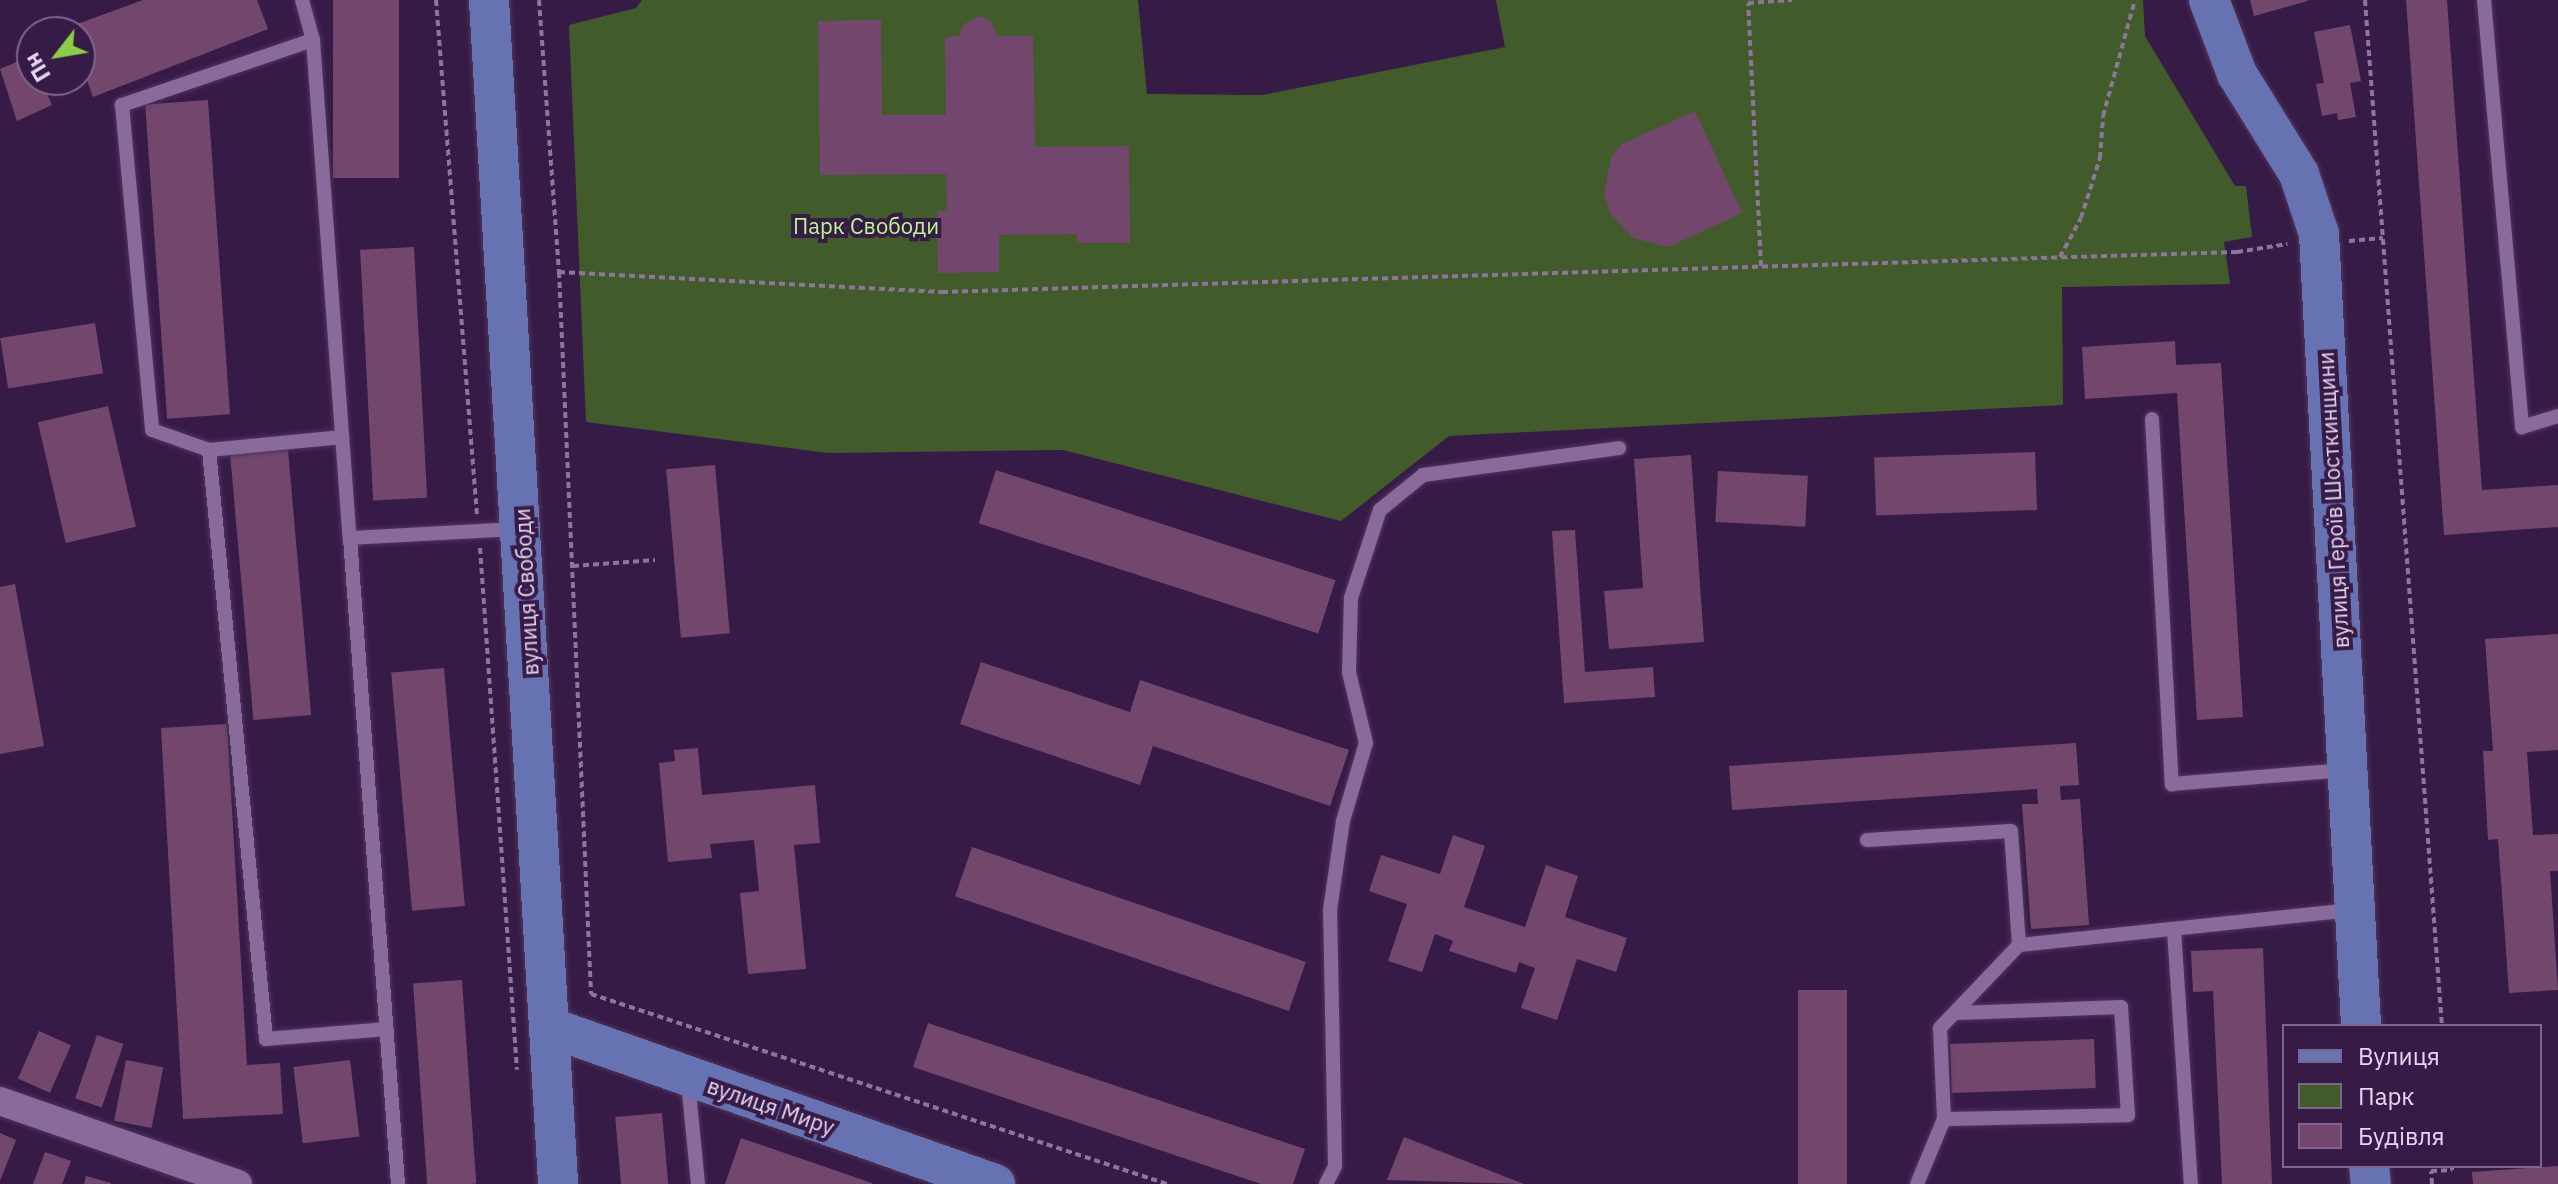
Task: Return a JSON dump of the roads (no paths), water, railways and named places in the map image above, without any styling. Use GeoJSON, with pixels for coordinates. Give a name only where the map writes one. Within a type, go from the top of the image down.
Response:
{"type":"FeatureCollection","features":[{"type":"Feature","properties":{"kind":"main road","name":"вулиця Свободи"},"geometry":{"type":"LineString","coordinates":[[489,0],[558,1184]]}},
{"type":"Feature","properties":{"kind":"main road","name":"вулиця Героїв Шосткинщини"},"geometry":{"type":"LineString","coordinates":[[2209,0],[2237,74],[2299,174],[2319,234],[2361,1024]]}},
{"type":"Feature","properties":{"kind":"main road","name":"вулиця Миру"},"geometry":{"type":"LineString","coordinates":[[549,1027],[995,1184]]}},
{"type":"Feature","properties":{"kind":"street"},"geometry":{"type":"LineString","coordinates":[[0,1101],[238,1184]]}},
{"type":"Feature","properties":{"kind":"lane"},"geometry":{"type":"LineString","coordinates":[[302,0],[313,40],[398,1184]]}},
{"type":"Feature","properties":{"kind":"lane"},"geometry":{"type":"LineString","coordinates":[[2484,0],[2522,427],[2558,416]]}},
{"type":"Feature","properties":{"kind":"lane"},"geometry":{"type":"LineString","coordinates":[[313,40],[122,105],[152,430],[209,450],[342,437]]}},
{"type":"Feature","properties":{"kind":"lane"},"geometry":{"type":"LineString","coordinates":[[2152,419],[2172,784],[2347,770]]}},
{"type":"Feature","properties":{"kind":"lane"},"geometry":{"type":"LineString","coordinates":[[1326,1184],[1335,1166],[1330,910],[1343,821],[1366,743],[1349,672],[1351,598],[1380,510],[1423,475],[1619,448]]}},
{"type":"Feature","properties":{"kind":"lane"},"geometry":{"type":"LineString","coordinates":[[209,450],[266,1039],[387,1029]]}},
{"type":"Feature","properties":{"kind":"lane"},"geometry":{"type":"LineString","coordinates":[[350,538],[522,528]]}},
{"type":"Feature","properties":{"kind":"lane"},"geometry":{"type":"LineString","coordinates":[[1867,840],[2011,831],[2019,945]]}},
{"type":"Feature","properties":{"kind":"lane"},"geometry":{"type":"LineString","coordinates":[[1917,1184],[1944,1119],[1940,1028],[1959,1013],[2019,945],[2355,910]]}},
{"type":"Feature","properties":{"kind":"lane"},"geometry":{"type":"LineString","coordinates":[[2174,930],[2191,1184]]}},
{"type":"Feature","properties":{"kind":"lane"},"geometry":{"type":"LineString","coordinates":[[1944,1119],[2128,1115],[2121,1007],[1959,1013]]}},
{"type":"Feature","properties":{"kind":"lane"},"geometry":{"type":"LineString","coordinates":[[688,1077],[698,1184]]}},
{"type":"Feature","properties":{"kind":"park label","name":"Парк Свободи"},"geometry":{"type":"Point","coordinates":[866,226]}}]}
